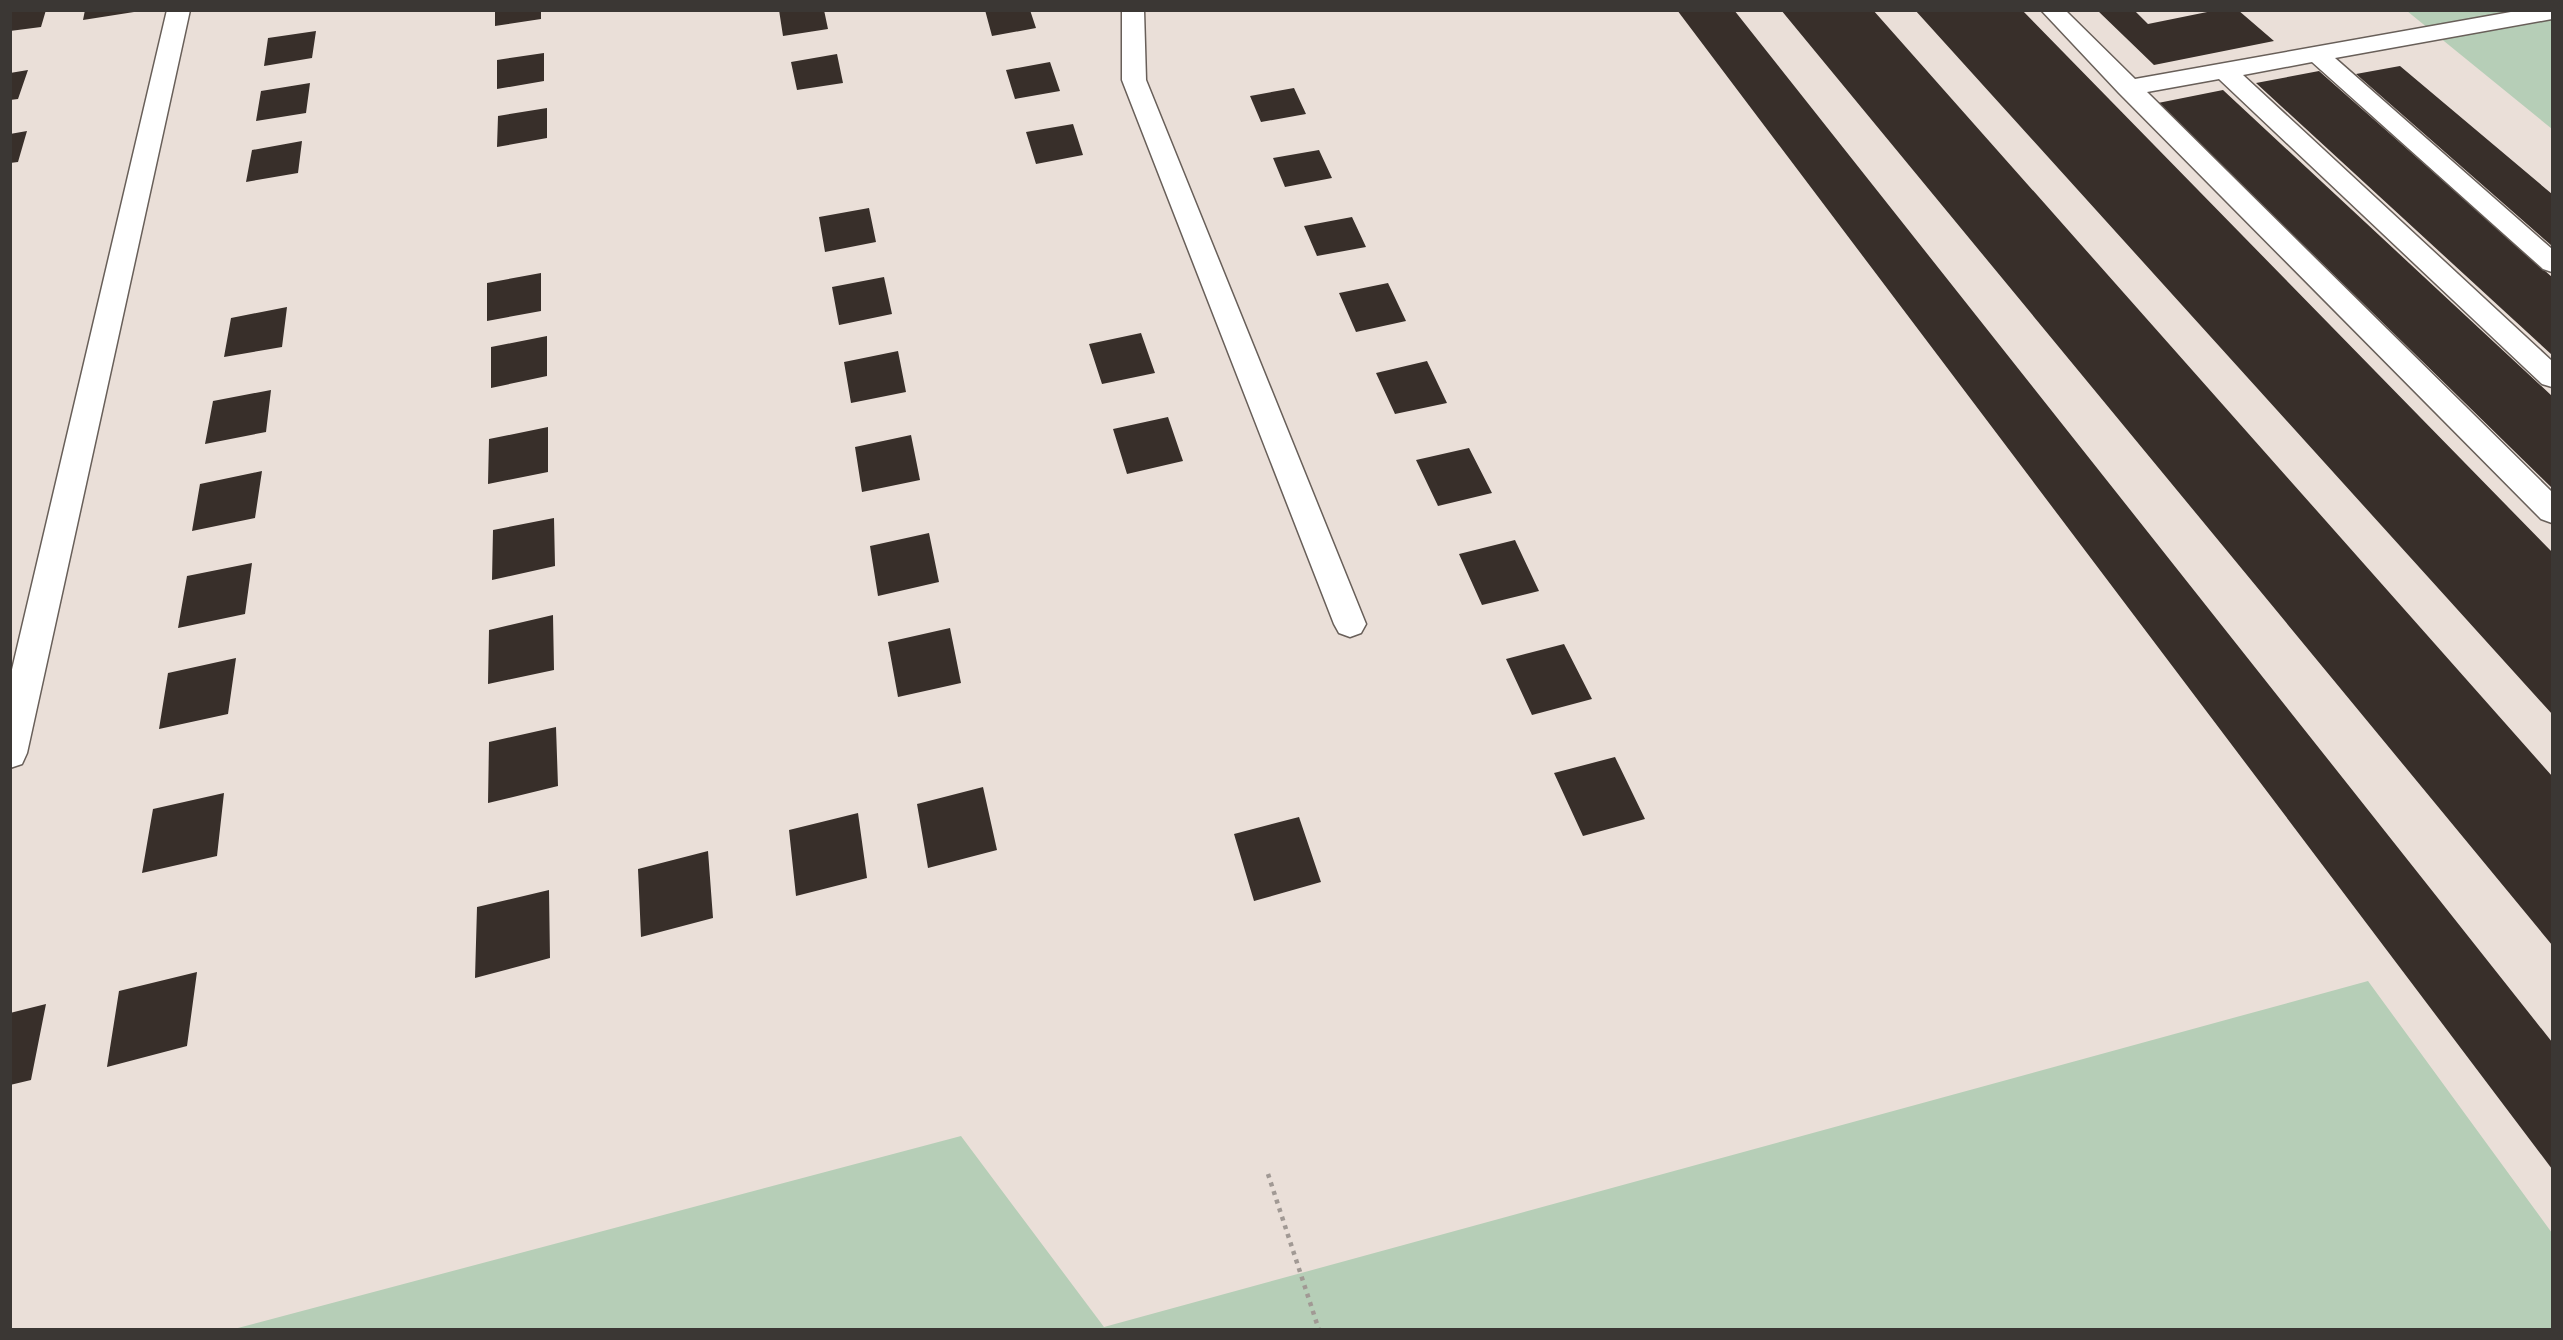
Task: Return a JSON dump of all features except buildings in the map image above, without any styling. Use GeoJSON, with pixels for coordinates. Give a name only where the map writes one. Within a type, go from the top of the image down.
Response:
{"type":"FeatureCollection","features":[{"type":"Feature","properties":{"kind":"lane"},"geometry":{"type":"LineString","coordinates":[[10,753],[179,10]]}},
{"type":"Feature","properties":{"kind":"lane"},"geometry":{"type":"LineString","coordinates":[[1133,10],[1134,80],[1350,624]]}},
{"type":"Feature","properties":{"kind":"lane"},"geometry":{"type":"LineString","coordinates":[[2052,10],[2127,88],[2553,511]]}},
{"type":"Feature","properties":{"kind":"lane"},"geometry":{"type":"LineString","coordinates":[[2127,88],[2553,12]]}},
{"type":"Feature","properties":{"kind":"lane"},"geometry":{"type":"LineString","coordinates":[[2317,54],[2553,263]]}},
{"type":"Feature","properties":{"kind":"lane"},"geometry":{"type":"LineString","coordinates":[[2225,71],[2553,377]]}},
{"type":"Feature","properties":{"kind":"path"},"geometry":{"type":"LineString","coordinates":[[1268,1174],[1319,1329]]}},
{"type":"Feature","properties":{"kind":"green space"},"geometry":{"type":"Polygon","coordinates":[[[2407,11],[2552,11],[2552,129],[2407,11]]]}},
{"type":"Feature","properties":{"kind":"green space"},"geometry":{"type":"Polygon","coordinates":[[[2368,981],[2552,1233],[2552,1329],[234,1329],[961,1136],[1104,1327],[2368,981]]]}}]}
